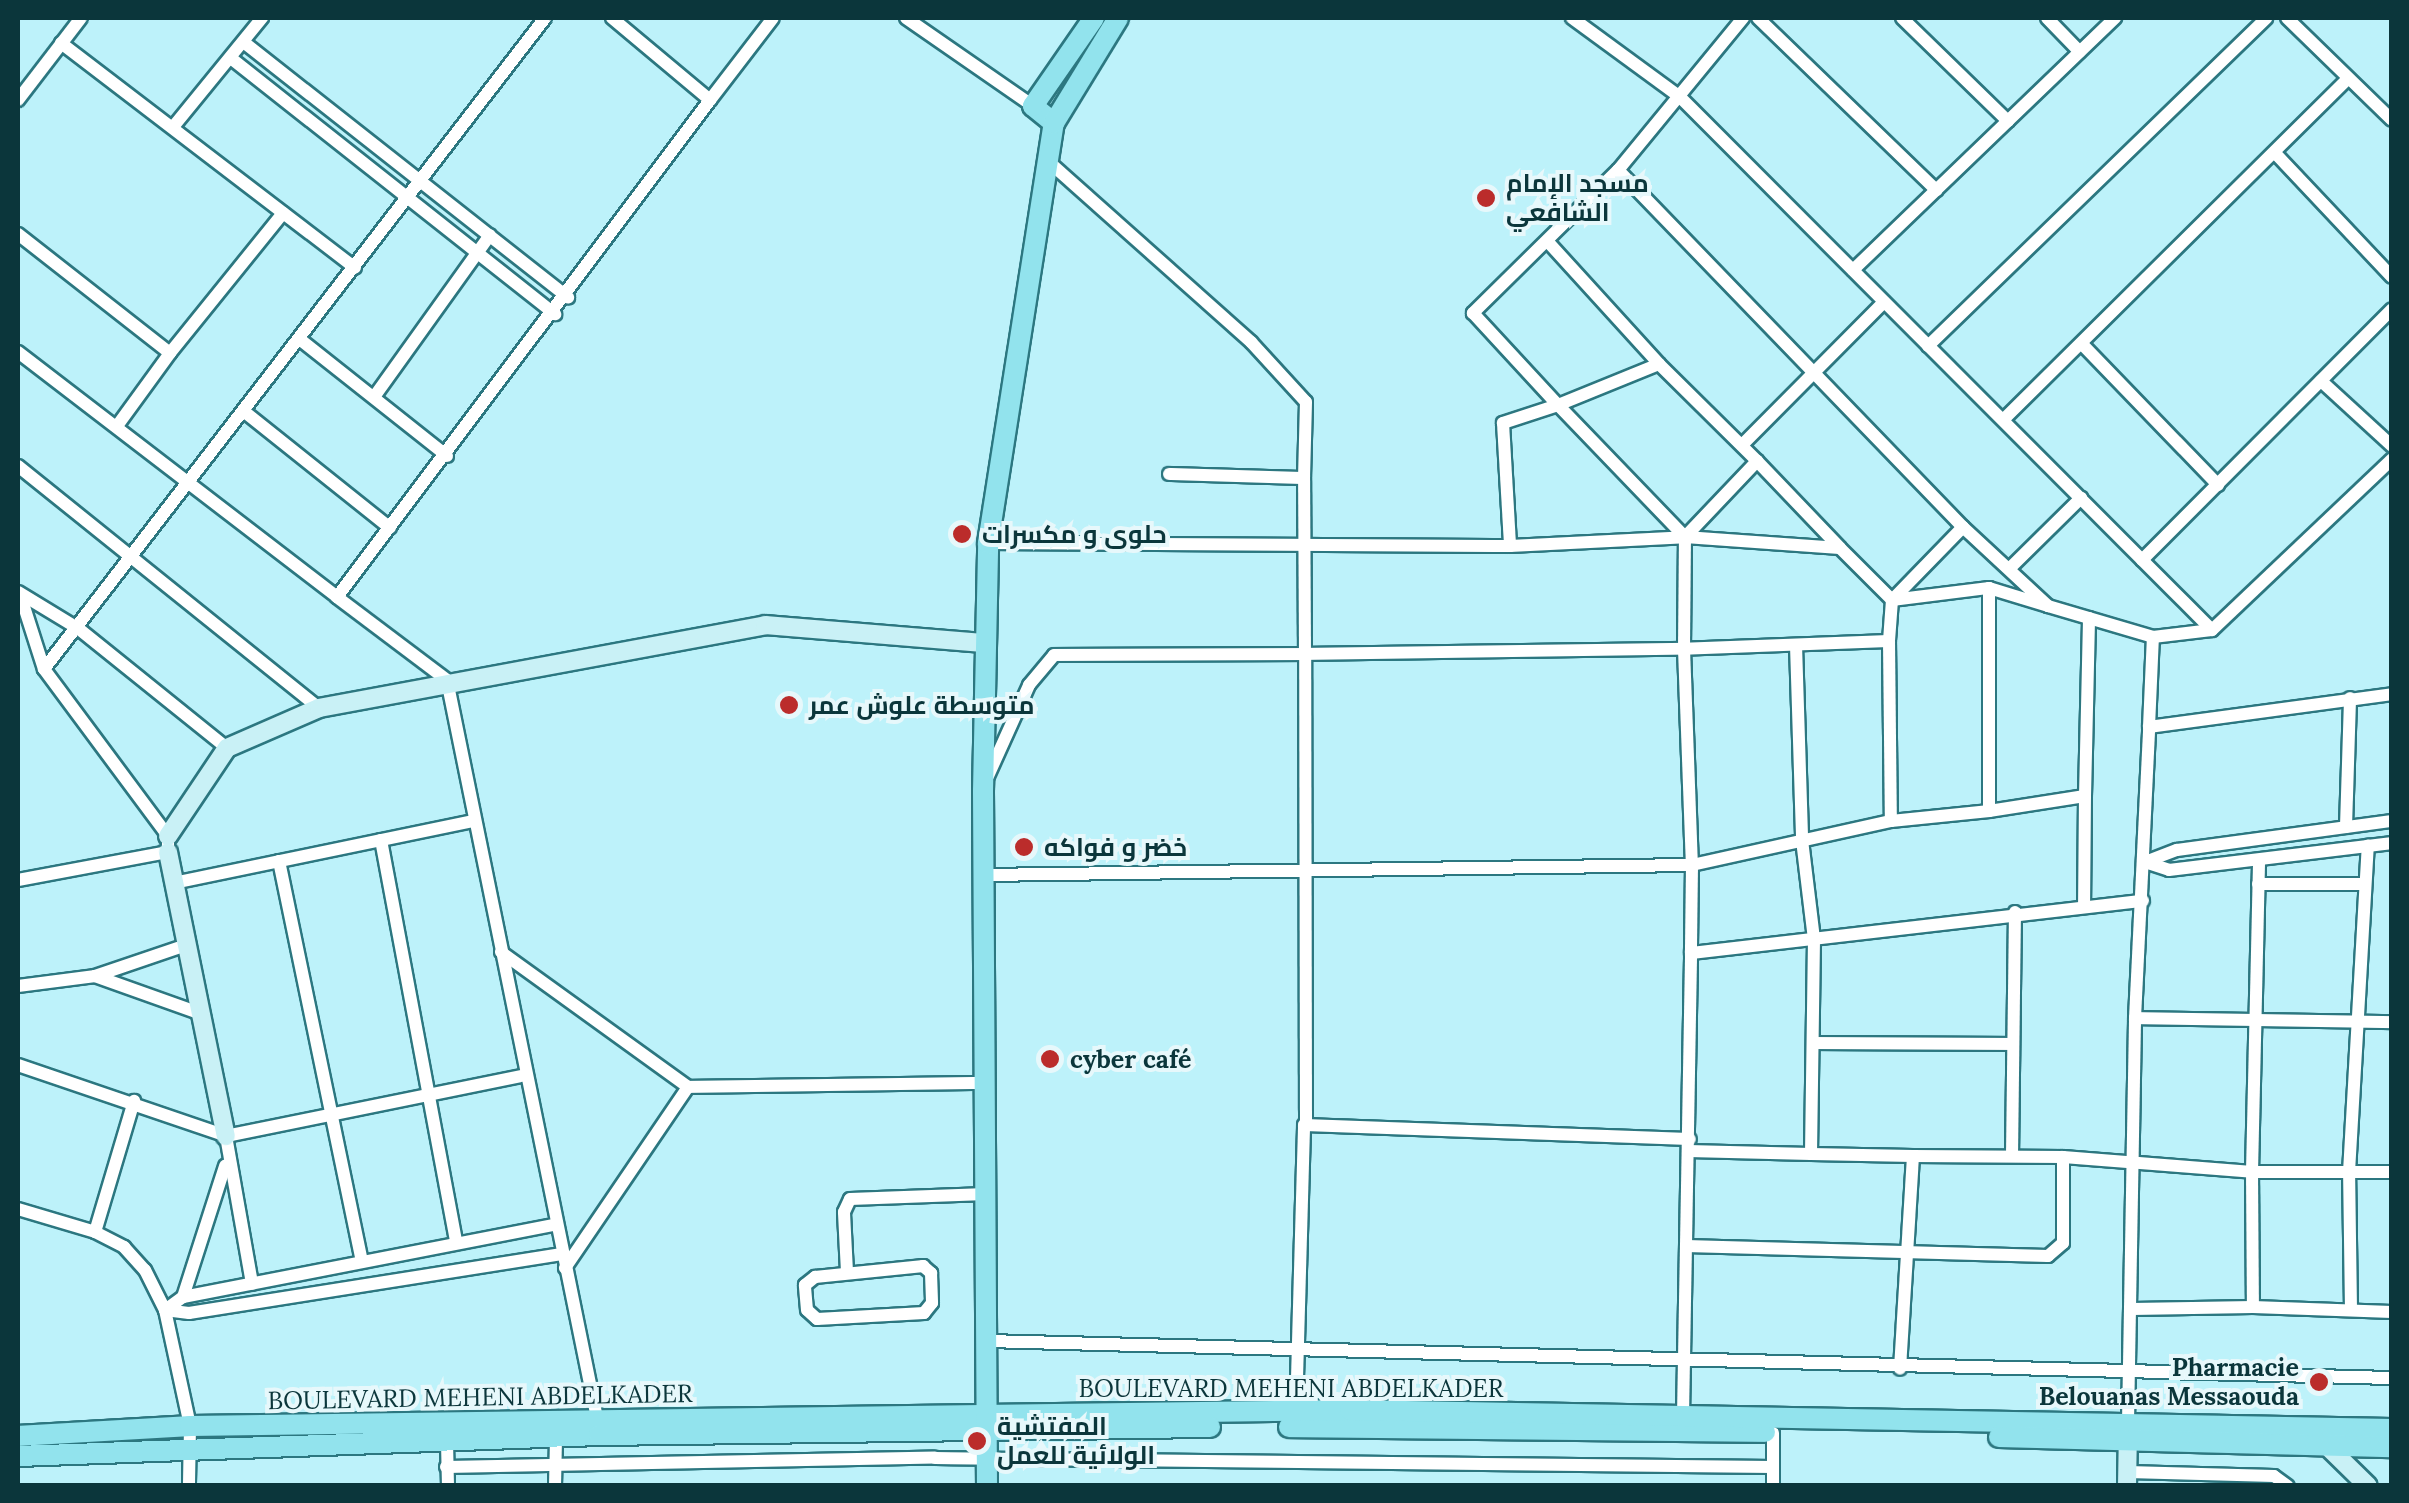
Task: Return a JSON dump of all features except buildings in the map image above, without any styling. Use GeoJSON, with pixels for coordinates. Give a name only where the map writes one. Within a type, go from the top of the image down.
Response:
{"type":"FeatureCollection","features":[{"type":"Feature","properties":{"kind":"main road"},"geometry":{"type":"LineString","coordinates":[[1054,124],[1033,106],[1094,18]]}},
{"type":"Feature","properties":{"kind":"main road"},"geometry":{"type":"LineString","coordinates":[[1000,1486],[993,1459],[987,1341],[983,791],[988,544],[1054,124],[1118,18]]}},
{"type":"Feature","properties":{"kind":"main road","name":"BOULEVARD MEHENI ABDELKADER"},"geometry":{"type":"LineString","coordinates":[[18,1436],[190,1426],[598,1428],[1296,1414],[1683,1416],[2128,1431],[2392,1447]]}},
{"type":"Feature","properties":{"kind":"main road","name":"BOULEVARD MEHENI ABDELKADER"},"geometry":{"type":"LineString","coordinates":[[991,1421],[1773,1432],[2392,1428]]}},
{"type":"Feature","properties":{"kind":"main road"},"geometry":{"type":"LineString","coordinates":[[18,1456],[556,1437],[598,1428]]}},
{"type":"Feature","properties":{"kind":"main road"},"geometry":{"type":"LineString","coordinates":[[987,1486],[993,1459]]}},
{"type":"Feature","properties":{"kind":"street"},"geometry":{"type":"LineString","coordinates":[[18,100],[81,18]]}},
{"type":"Feature","properties":{"kind":"street"},"geometry":{"type":"LineString","coordinates":[[173,127],[246,44],[262,18]]}},
{"type":"Feature","properties":{"kind":"street"},"geometry":{"type":"LineString","coordinates":[[44,669],[246,413],[545,18]]}},
{"type":"Feature","properties":{"kind":"street"},"geometry":{"type":"LineString","coordinates":[[612,18],[710,100]]}},
{"type":"Feature","properties":{"kind":"street"},"geometry":{"type":"LineString","coordinates":[[338,597],[568,296],[772,18]]}},
{"type":"Feature","properties":{"kind":"street"},"geometry":{"type":"LineString","coordinates":[[906,18],[1033,106]]}},
{"type":"Feature","properties":{"kind":"street"},"geometry":{"type":"LineString","coordinates":[[1572,18],[1680,97],[2212,630]]}},
{"type":"Feature","properties":{"kind":"street"},"geometry":{"type":"LineString","coordinates":[[1683,1416],[1692,865],[1684,538],[1473,312],[1549,243],[1618,170],[1743,18]]}},
{"type":"Feature","properties":{"kind":"street"},"geometry":{"type":"LineString","coordinates":[[1758,18],[1936,190]]}},
{"type":"Feature","properties":{"kind":"street"},"geometry":{"type":"LineString","coordinates":[[1902,18],[2008,121]]}},
{"type":"Feature","properties":{"kind":"street"},"geometry":{"type":"LineString","coordinates":[[2046,18],[2080,52]]}},
{"type":"Feature","properties":{"kind":"street"},"geometry":{"type":"LineString","coordinates":[[1853,270],[2115,18]]}},
{"type":"Feature","properties":{"kind":"street"},"geometry":{"type":"LineString","coordinates":[[1928,346],[2266,18]]}},
{"type":"Feature","properties":{"kind":"street"},"geometry":{"type":"LineString","coordinates":[[2287,18],[2392,120]]}},
{"type":"Feature","properties":{"kind":"street"},"geometry":{"type":"LineString","coordinates":[[61,42],[355,268]]}},
{"type":"Feature","properties":{"kind":"street"},"geometry":{"type":"LineString","coordinates":[[246,44],[568,296]]}},
{"type":"Feature","properties":{"kind":"street"},"geometry":{"type":"LineString","coordinates":[[232,59],[554,314]]}},
{"type":"Feature","properties":{"kind":"street"},"geometry":{"type":"LineString","coordinates":[[2004,419],[2348,79]]}},
{"type":"Feature","properties":{"kind":"street"},"geometry":{"type":"LineString","coordinates":[[2275,153],[2392,278]]}},
{"type":"Feature","properties":{"kind":"street"},"geometry":{"type":"LineString","coordinates":[[1049,162],[1251,342],[1306,402],[1302,870],[1306,1125],[1294,1352],[1296,1414]]}},
{"type":"Feature","properties":{"kind":"street"},"geometry":{"type":"LineString","coordinates":[[1618,170],[1963,527],[2048,606]]}},
{"type":"Feature","properties":{"kind":"street"},"geometry":{"type":"LineString","coordinates":[[116,426],[283,213]]}},
{"type":"Feature","properties":{"kind":"street"},"geometry":{"type":"LineString","coordinates":[[18,234],[170,354]]}},
{"type":"Feature","properties":{"kind":"street"},"geometry":{"type":"LineString","coordinates":[[374,397],[490,235]]}},
{"type":"Feature","properties":{"kind":"street"},"geometry":{"type":"LineString","coordinates":[[1549,243],[1658,364],[1743,444],[1892,600]]}},
{"type":"Feature","properties":{"kind":"street"},"geometry":{"type":"LineString","coordinates":[[1743,444],[1810,371],[1884,302]]}},
{"type":"Feature","properties":{"kind":"street"},"geometry":{"type":"LineString","coordinates":[[2142,560],[2392,309]]}},
{"type":"Feature","properties":{"kind":"street"},"geometry":{"type":"LineString","coordinates":[[302,340],[447,456]]}},
{"type":"Feature","properties":{"kind":"street"},"geometry":{"type":"LineString","coordinates":[[2082,344],[2218,484]]}},
{"type":"Feature","properties":{"kind":"street"},"geometry":{"type":"LineString","coordinates":[[18,352],[446,680],[598,1428]]}},
{"type":"Feature","properties":{"kind":"street"},"geometry":{"type":"LineString","coordinates":[[1510,546],[1504,423],[1658,364]]}},
{"type":"Feature","properties":{"kind":"street"},"geometry":{"type":"LineString","coordinates":[[2322,380],[2392,446]]}},
{"type":"Feature","properties":{"kind":"street"},"geometry":{"type":"LineString","coordinates":[[246,413],[390,528]]}},
{"type":"Feature","properties":{"kind":"street"},"geometry":{"type":"LineString","coordinates":[[1892,600],[1989,588],[2153,636],[2212,630],[2392,460]]}},
{"type":"Feature","properties":{"kind":"street"},"geometry":{"type":"LineString","coordinates":[[1684,538],[1757,461]]}},
{"type":"Feature","properties":{"kind":"street"},"geometry":{"type":"LineString","coordinates":[[18,466],[134,554],[319,708]]}},
{"type":"Feature","properties":{"kind":"street"},"geometry":{"type":"LineString","coordinates":[[1169,474],[1304,478]]}},
{"type":"Feature","properties":{"kind":"street"},"geometry":{"type":"LineString","coordinates":[[2010,568],[2081,498]]}},
{"type":"Feature","properties":{"kind":"street"},"geometry":{"type":"LineString","coordinates":[[1891,821],[1892,600],[1963,527]]}},
{"type":"Feature","properties":{"kind":"street"},"geometry":{"type":"LineString","coordinates":[[988,544],[1306,542],[1510,546],[1684,538],[1840,548]]}},
{"type":"Feature","properties":{"kind":"street"},"geometry":{"type":"LineString","coordinates":[[1989,588],[1990,811]]}},
{"type":"Feature","properties":{"kind":"street"},"geometry":{"type":"LineString","coordinates":[[19,593],[79,629],[228,748]]}},
{"type":"Feature","properties":{"kind":"street"},"geometry":{"type":"LineString","coordinates":[[19,593],[44,669],[168,844],[252,1284]]}},
{"type":"Feature","properties":{"kind":"street"},"geometry":{"type":"LineString","coordinates":[[2084,905],[2090,618]]}},
{"type":"Feature","properties":{"kind":"street"},"geometry":{"type":"LineString","coordinates":[[18,875],[168,844],[228,748],[319,708],[446,680],[765,625],[986,643]]}},
{"type":"Feature","properties":{"kind":"street"},"geometry":{"type":"LineString","coordinates":[[2153,636],[2136,1018],[2128,1479],[2274,1476],[2288,1486]]}},
{"type":"Feature","properties":{"kind":"street"},"geometry":{"type":"LineString","coordinates":[[983,791],[1009,722],[1040,666],[1054,655],[1684,649],[1889,641]]}},
{"type":"Feature","properties":{"kind":"street"},"geometry":{"type":"LineString","coordinates":[[1796,645],[1802,840],[1814,939],[1817,1043],[1811,1154]]}},
{"type":"Feature","properties":{"kind":"street"},"geometry":{"type":"LineString","coordinates":[[2149,728],[2392,694]]}},
{"type":"Feature","properties":{"kind":"street"},"geometry":{"type":"LineString","coordinates":[[2346,827],[2350,698]]}},
{"type":"Feature","properties":{"kind":"street"},"geometry":{"type":"LineString","coordinates":[[984,875],[1692,865],[1891,821],[2085,796]]}},
{"type":"Feature","properties":{"kind":"street"},"geometry":{"type":"LineString","coordinates":[[174,882],[473,821]]}},
{"type":"Feature","properties":{"kind":"street"},"geometry":{"type":"LineString","coordinates":[[2145,862],[2176,850],[2392,821]]}},
{"type":"Feature","properties":{"kind":"street"},"geometry":{"type":"LineString","coordinates":[[381,840],[432,1096],[456,1241]]}},
{"type":"Feature","properties":{"kind":"street"},"geometry":{"type":"LineString","coordinates":[[2145,862],[2169,870],[2392,843]]}},
{"type":"Feature","properties":{"kind":"street"},"geometry":{"type":"LineString","coordinates":[[2351,1310],[2348,1172],[2354,1022],[2368,846]]}},
{"type":"Feature","properties":{"kind":"street"},"geometry":{"type":"LineString","coordinates":[[2253,1307],[2253,1020],[2259,860]]}},
{"type":"Feature","properties":{"kind":"street"},"geometry":{"type":"LineString","coordinates":[[279,861],[335,1114],[362,1262]]}},
{"type":"Feature","properties":{"kind":"street"},"geometry":{"type":"LineString","coordinates":[[2258,884],[2365,884]]}},
{"type":"Feature","properties":{"kind":"street"},"geometry":{"type":"LineString","coordinates":[[1691,953],[2015,912],[2142,902]]}},
{"type":"Feature","properties":{"kind":"street"},"geometry":{"type":"LineString","coordinates":[[2012,1156],[2015,912]]}},
{"type":"Feature","properties":{"kind":"street"},"geometry":{"type":"LineString","coordinates":[[18,986],[95,976],[186,945]]}},
{"type":"Feature","properties":{"kind":"street"},"geometry":{"type":"LineString","coordinates":[[501,952],[688,1087],[986,1082]]}},
{"type":"Feature","properties":{"kind":"street"},"geometry":{"type":"LineString","coordinates":[[95,976],[202,1014]]}},
{"type":"Feature","properties":{"kind":"street"},"geometry":{"type":"LineString","coordinates":[[2136,1018],[2392,1022]]}},
{"type":"Feature","properties":{"kind":"street"},"geometry":{"type":"LineString","coordinates":[[1817,1043],[2013,1044]]}},
{"type":"Feature","properties":{"kind":"street"},"geometry":{"type":"LineString","coordinates":[[18,1065],[134,1101],[226,1136],[525,1074]]}},
{"type":"Feature","properties":{"kind":"street"},"geometry":{"type":"LineString","coordinates":[[166,1310],[189,1313],[564,1261],[688,1087]]}},
{"type":"Feature","properties":{"kind":"street"},"geometry":{"type":"LineString","coordinates":[[95,1232],[134,1101]]}},
{"type":"Feature","properties":{"kind":"street"},"geometry":{"type":"LineString","coordinates":[[1306,1125],[1811,1154],[2063,1157],[2252,1172],[2392,1172]]}},
{"type":"Feature","properties":{"kind":"street"},"geometry":{"type":"LineString","coordinates":[[1900,1369],[1912,1156]]}},
{"type":"Feature","properties":{"kind":"street"},"geometry":{"type":"LineString","coordinates":[[1686,1246],[1908,1256],[2058,1252],[2063,1157]]}},
{"type":"Feature","properties":{"kind":"street"},"geometry":{"type":"LineString","coordinates":[[183,1297],[227,1162]]}},
{"type":"Feature","properties":{"kind":"street"},"geometry":{"type":"LineString","coordinates":[[847,1272],[844,1212],[850,1200],[986,1194]]}},
{"type":"Feature","properties":{"kind":"street"},"geometry":{"type":"LineString","coordinates":[[18,1209],[95,1232],[124,1247],[145,1270],[166,1310],[190,1426],[190,1486]]}},
{"type":"Feature","properties":{"kind":"street"},"geometry":{"type":"LineString","coordinates":[[166,1310],[183,1297],[554,1225]]}},
{"type":"Feature","properties":{"kind":"street"},"geometry":{"type":"LineString","coordinates":[[924,1266],[931,1273],[932,1302],[916,1315],[811,1317],[809,1280],[847,1272],[924,1266]]}},
{"type":"Feature","properties":{"kind":"street"},"geometry":{"type":"LineString","coordinates":[[2132,1308],[2392,1312]]}},
{"type":"Feature","properties":{"kind":"street"},"geometry":{"type":"LineString","coordinates":[[987,1341],[1900,1369],[2392,1378]]}},
{"type":"Feature","properties":{"kind":"street"},"geometry":{"type":"LineString","coordinates":[[2310,1426],[2368,1486]]}},
{"type":"Feature","properties":{"kind":"street"},"geometry":{"type":"LineString","coordinates":[[1772,1486],[1773,1432]]}},
{"type":"Feature","properties":{"kind":"street"},"geometry":{"type":"LineString","coordinates":[[555,1486],[556,1437]]}},
{"type":"Feature","properties":{"kind":"street"},"geometry":{"type":"LineString","coordinates":[[448,1442],[448,1486]]}},
{"type":"Feature","properties":{"kind":"street"},"geometry":{"type":"LineString","coordinates":[[446,1467],[993,1459],[1772,1466]]}},
{"type":"Feature","properties":{"kind":"place","name":"مسجد الإمام الشافعي"},"geometry":{"type":"Point","coordinates":[1486,198]}},
{"type":"Feature","properties":{"kind":"place","name":"حلوى و مكسرات"},"geometry":{"type":"Point","coordinates":[962,534]}},
{"type":"Feature","properties":{"kind":"place","name":"متوسطة علوش عمر"},"geometry":{"type":"Point","coordinates":[789,705]}},
{"type":"Feature","properties":{"kind":"place","name":"خضر و فواكه"},"geometry":{"type":"Point","coordinates":[1024,847]}},
{"type":"Feature","properties":{"kind":"place","name":"cyber café"},"geometry":{"type":"Point","coordinates":[1050,1059]}},
{"type":"Feature","properties":{"kind":"place","name":"Pharmacie Belouanas Messaouda"},"geometry":{"type":"Point","coordinates":[2319,1382]}},
{"type":"Feature","properties":{"kind":"place","name":"المفتشية الولائية للعمل"},"geometry":{"type":"Point","coordinates":[977,1441]}}]}
